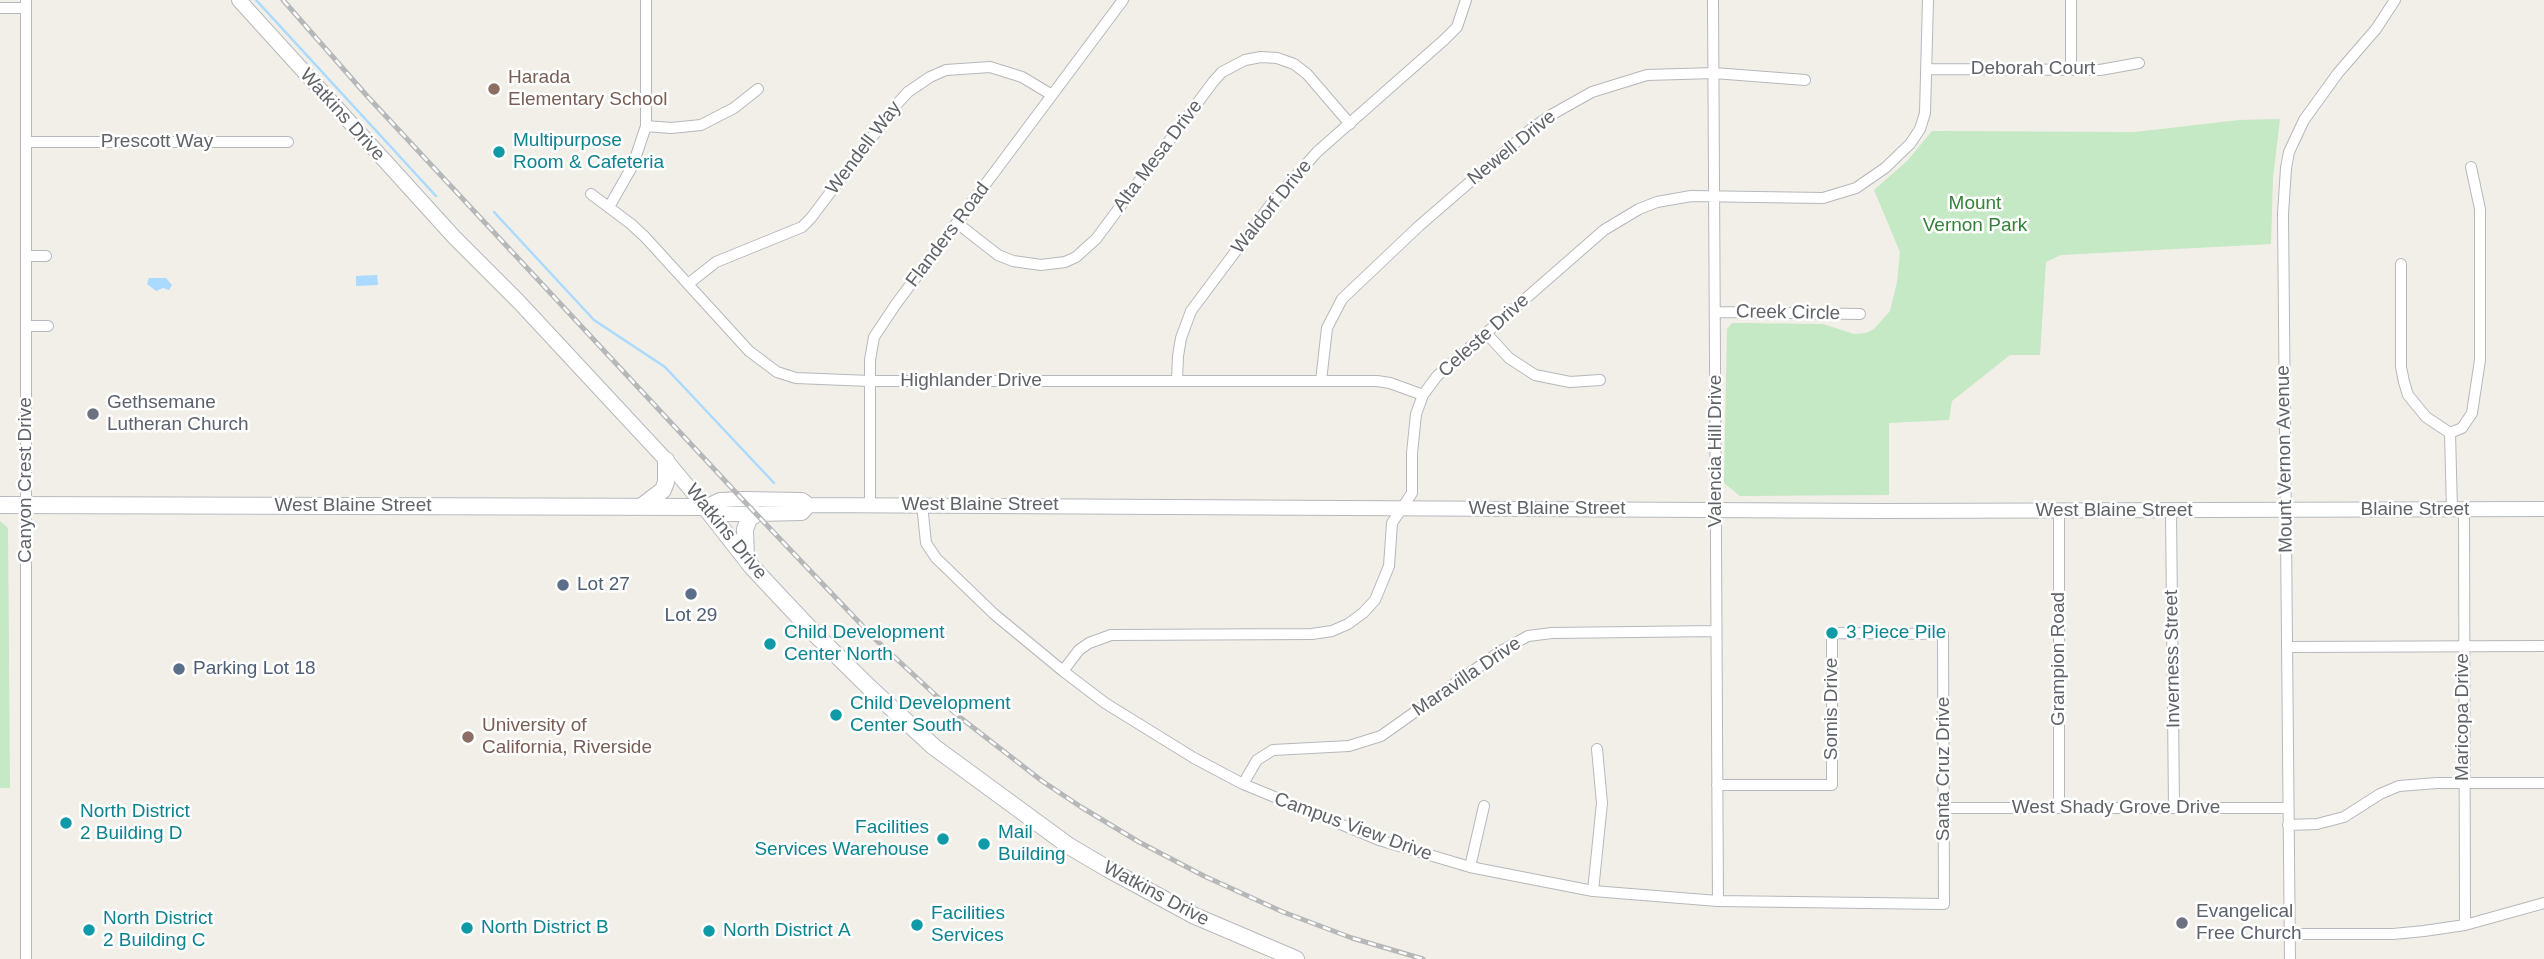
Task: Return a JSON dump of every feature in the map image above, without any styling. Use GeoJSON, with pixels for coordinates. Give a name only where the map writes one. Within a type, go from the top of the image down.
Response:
{"type":"FeatureCollection","features":[{"type":"Feature","properties":{"kind":"main road"},"geometry":{"type":"LineString","coordinates":[[642,507],[663,490],[666,482],[666,460]]}},
{"type":"Feature","properties":{"kind":"main road","name":"West Blaine Street"},"geometry":{"type":"LineString","coordinates":[[0,505],[705,507]]}},
{"type":"Feature","properties":{"kind":"main road","name":"Watkins Drive"},"geometry":{"type":"LineString","coordinates":[[705,507],[746,558],[813,632],[934,747],[1069,846],[1149,893],[1195,916],[1296,959]]}},
{"type":"Feature","properties":{"kind":"main road"},"geometry":{"type":"LineString","coordinates":[[746,558],[745,529],[747,522],[756,514]]}},
{"type":"Feature","properties":{"kind":"street","name":"Watkins Drive"},"geometry":{"type":"LineString","coordinates":[[239,0],[454,237],[519,302],[666,460],[705,507]]}},
{"type":"Feature","properties":{"kind":"street"},"geometry":{"type":"LineString","coordinates":[[609,207],[633,165],[646,126],[646,0]]}},
{"type":"Feature","properties":{"kind":"street","name":"Flanders Road"},"geometry":{"type":"LineString","coordinates":[[870,504],[870,381],[874,337],[1123,0]]}},
{"type":"Feature","properties":{"kind":"street","name":"Waldorf Drive"},"geometry":{"type":"LineString","coordinates":[[1177,380],[1178,356],[1186,322],[1270,204],[1299,170],[1457,27],[1466,0]]}},
{"type":"Feature","properties":{"kind":"street","name":"Valencia Hill Drive"},"geometry":{"type":"LineString","coordinates":[[1713,0],[1718,901]]}},
{"type":"Feature","properties":{"kind":"street","name":"Celeste Drive"},"geometry":{"type":"LineString","coordinates":[[1063,671],[1079,650],[1111,635],[1312,634],[1332,631],[1348,624],[1375,600],[1384,585],[1391,558],[1392,523],[1412,493],[1416,414],[1423,395],[1437,376],[1619,219],[1657,202],[1691,196],[1823,198],[1839,194],[1869,179],[1897,158],[1920,129],[1927,97],[1928,0]]}},
{"type":"Feature","properties":{"kind":"street"},"geometry":{"type":"LineString","coordinates":[[2071,0],[2071,69]]}},
{"type":"Feature","properties":{"kind":"street","name":"Mount Vernon Avenue"},"geometry":{"type":"LineString","coordinates":[[2288,957],[2284,186],[2289,152],[2304,120],[2338,73],[2376,29],[2395,0]]}},
{"type":"Feature","properties":{"kind":"street"},"geometry":{"type":"LineString","coordinates":[[0,8],[26,4]]}},
{"type":"Feature","properties":{"kind":"street","name":"Canyon Crest Drive"},"geometry":{"type":"LineString","coordinates":[[26,4],[26,959]]}},
{"type":"Feature","properties":{"kind":"street","name":"Alta Mesa Drive"},"geometry":{"type":"LineString","coordinates":[[957,223],[998,255],[1013,261],[1053,264],[1076,257],[1096,239],[1213,82],[1222,72],[1245,60],[1277,58],[1294,64],[1307,74],[1350,124]]}},
{"type":"Feature","properties":{"kind":"street","name":"Deborah Court"},"geometry":{"type":"LineString","coordinates":[[1927,69],[2100,70],[2139,63]]}},
{"type":"Feature","properties":{"kind":"street","name":"Wendell Way"},"geometry":{"type":"LineString","coordinates":[[688,284],[716,262],[802,227],[897,104],[908,92],[930,77],[946,70],[990,67],[1022,77],[1052,95]]}},
{"type":"Feature","properties":{"kind":"street","name":"Newell Drive"},"geometry":{"type":"LineString","coordinates":[[1321,381],[1327,328],[1342,299],[1419,226],[1530,130],[1571,103],[1621,81],[1647,75],[1714,73],[1805,80]]}},
{"type":"Feature","properties":{"kind":"street"},"geometry":{"type":"LineString","coordinates":[[646,126],[671,128],[701,124],[734,108],[758,89]]}},
{"type":"Feature","properties":{"kind":"street","name":"Prescott Way"},"geometry":{"type":"LineString","coordinates":[[26,142],[288,142]]}},
{"type":"Feature","properties":{"kind":"street"},"geometry":{"type":"LineString","coordinates":[[2401,264],[2401,367],[2404,382],[2408,395],[2426,417],[2451,433],[2462,428],[2472,413],[2480,360],[2480,209],[2471,167]]}},
{"type":"Feature","properties":{"kind":"street","name":"Highlander Drive"},"geometry":{"type":"LineString","coordinates":[[591,194],[638,230],[749,351],[778,372],[796,378],[870,381],[1377,381],[1423,395]]}},
{"type":"Feature","properties":{"kind":"street"},"geometry":{"type":"LineString","coordinates":[[26,256],[46,256]]}},
{"type":"Feature","properties":{"kind":"street","name":"Creek Circle"},"geometry":{"type":"LineString","coordinates":[[1716,312],[1860,314]]}},
{"type":"Feature","properties":{"kind":"street"},"geometry":{"type":"LineString","coordinates":[[26,326],[48,326]]}},
{"type":"Feature","properties":{"kind":"street"},"geometry":{"type":"LineString","coordinates":[[1486,333],[1509,358],[1535,375],[1570,382],[1600,380]]}},
{"type":"Feature","properties":{"kind":"street","name":"Maricopa Drive"},"geometry":{"type":"LineString","coordinates":[[2451,433],[2458,510],[2463,646],[2465,925]]}},
{"type":"Feature","properties":{"kind":"street","name":"West Blaine Street"},"geometry":{"type":"LineString","coordinates":[[705,507],[720,500],[802,500],[809,505],[2286,511]]}},
{"type":"Feature","properties":{"kind":"street","name":"Campus View Drive"},"geometry":{"type":"LineString","coordinates":[[922,504],[926,543],[936,558],[995,614],[1063,671],[1147,730],[1194,758],[1243,784],[1379,840],[1470,866],[1593,891],[1718,901],[1944,904]]}},
{"type":"Feature","properties":{"kind":"street","name":"West Blaine Street"},"geometry":{"type":"LineString","coordinates":[[705,507],[726,514],[756,514],[802,513],[809,505]]}},
{"type":"Feature","properties":{"kind":"street","name":"Blaine Street"},"geometry":{"type":"LineString","coordinates":[[2286,511],[2544,509]]}},
{"type":"Feature","properties":{"kind":"street","name":"Grampion Road"},"geometry":{"type":"LineString","coordinates":[[2059,510],[2059,808]]}},
{"type":"Feature","properties":{"kind":"street","name":"Inverness Street"},"geometry":{"type":"LineString","coordinates":[[2171,510],[2174,808]]}},
{"type":"Feature","properties":{"kind":"street","name":"Maravilla Drive"},"geometry":{"type":"LineString","coordinates":[[1243,784],[1257,760],[1273,750],[1349,746],[1381,736],[1501,651],[1528,636],[1552,633],[1716,631]]}},
{"type":"Feature","properties":{"kind":"street","name":"Somis Drive"},"geometry":{"type":"LineString","coordinates":[[1717,785],[1832,785],[1832,633]]}},
{"type":"Feature","properties":{"kind":"street","name":"Santa Cruz Drive"},"geometry":{"type":"LineString","coordinates":[[1832,633],[1943,634],[1944,904]]}},
{"type":"Feature","properties":{"kind":"street"},"geometry":{"type":"LineString","coordinates":[[2288,647],[2544,646]]}},
{"type":"Feature","properties":{"kind":"street"},"geometry":{"type":"LineString","coordinates":[[1593,891],[1602,803],[1597,749]]}},
{"type":"Feature","properties":{"kind":"street"},"geometry":{"type":"LineString","coordinates":[[2288,825],[2317,824],[2344,817],[2380,794],[2399,786],[2544,783]]}},
{"type":"Feature","properties":{"kind":"street"},"geometry":{"type":"LineString","coordinates":[[1470,866],[1484,806]]}},
{"type":"Feature","properties":{"kind":"street","name":"West Shady Grove Drive"},"geometry":{"type":"LineString","coordinates":[[1943,808],[2288,808]]}},
{"type":"Feature","properties":{"kind":"street"},"geometry":{"type":"LineString","coordinates":[[2289,934],[2393,934],[2465,925],[2544,903]]}},
{"type":"Feature","properties":{"kind":"green space","name":"Mount Vernon Park"},"geometry":{"type":"Polygon","coordinates":[[[2280,119],[2273,177],[2271,244],[2061,255],[2046,262],[2040,355],[2010,355],[1952,401],[1949,420],[1889,423],[1889,495],[1740,496],[1724,483],[1727,329],[1732,323],[1741,323],[1823,324],[1854,334],[1874,329],[1890,311],[1900,252],[1874,190],[1907,161],[1932,131],[2135,132],[2239,120],[2280,119]]]}},
{"type":"Feature","properties":{"kind":"green space"},"geometry":{"type":"Polygon","coordinates":[[[0,521],[8,528],[10,788],[0,788],[0,521]]]}},
{"type":"Feature","properties":{"kind":"water"},"geometry":{"type":"Polygon","coordinates":[[[377,275],[378,285],[356,286],[356,276],[377,275]]]}},
{"type":"Feature","properties":{"kind":"water"},"geometry":{"type":"Polygon","coordinates":[[[149,278],[166,278],[172,285],[169,290],[163,288],[156,291],[147,284],[149,278]]]}},
{"type":"Feature","properties":{"kind":"waterway"},"geometry":{"type":"LineString","coordinates":[[256,0],[436,196]]}},
{"type":"Feature","properties":{"kind":"waterway"},"geometry":{"type":"LineString","coordinates":[[494,212],[594,320],[665,367],[774,483]]}},
{"type":"Feature","properties":{"kind":"railway"},"geometry":{"type":"LineString","coordinates":[[283,0],[368,97],[742,499],[875,639],[957,715],[1042,781],[1139,842],[1204,876],[1283,912],[1352,938],[1423,959]]}},
{"type":"Feature","properties":{"kind":"place","name":"Harada Elementary School"},"geometry":{"type":"Point","coordinates":[494,89]}},
{"type":"Feature","properties":{"kind":"place","name":"Multipurpose Room & Cafeteria"},"geometry":{"type":"Point","coordinates":[499,152]}},
{"type":"Feature","properties":{"kind":"place","name":"Gethsemane Lutheran Church"},"geometry":{"type":"Point","coordinates":[93,414]}},
{"type":"Feature","properties":{"kind":"place","name":"Lot 27"},"geometry":{"type":"Point","coordinates":[563,585]}},
{"type":"Feature","properties":{"kind":"place","name":"Lot 29"},"geometry":{"type":"Point","coordinates":[691,594]}},
{"type":"Feature","properties":{"kind":"place","name":"3 Piece Pile"},"geometry":{"type":"Point","coordinates":[1832,633]}},
{"type":"Feature","properties":{"kind":"place","name":"Child Development Center North"},"geometry":{"type":"Point","coordinates":[770,644]}},
{"type":"Feature","properties":{"kind":"place","name":"Parking Lot 18"},"geometry":{"type":"Point","coordinates":[179,669]}},
{"type":"Feature","properties":{"kind":"place","name":"Child Development Center South"},"geometry":{"type":"Point","coordinates":[836,715]}},
{"type":"Feature","properties":{"kind":"place","name":"University of California, Riverside"},"geometry":{"type":"Point","coordinates":[468,737]}},
{"type":"Feature","properties":{"kind":"place","name":"North District 2 Building D"},"geometry":{"type":"Point","coordinates":[66,823]}},
{"type":"Feature","properties":{"kind":"place","name":"Facilities Services Warehouse"},"geometry":{"type":"Point","coordinates":[943,839]}},
{"type":"Feature","properties":{"kind":"place","name":"Mail Building"},"geometry":{"type":"Point","coordinates":[984,844]}},
{"type":"Feature","properties":{"kind":"place","name":"Evangelical Free Church"},"geometry":{"type":"Point","coordinates":[2182,923]}},
{"type":"Feature","properties":{"kind":"place","name":"Facilities Services"},"geometry":{"type":"Point","coordinates":[917,925]}},
{"type":"Feature","properties":{"kind":"place","name":"North District B"},"geometry":{"type":"Point","coordinates":[467,928]}},
{"type":"Feature","properties":{"kind":"place","name":"North District 2 Building C"},"geometry":{"type":"Point","coordinates":[89,930]}},
{"type":"Feature","properties":{"kind":"place","name":"North District A"},"geometry":{"type":"Point","coordinates":[709,931]}}]}
